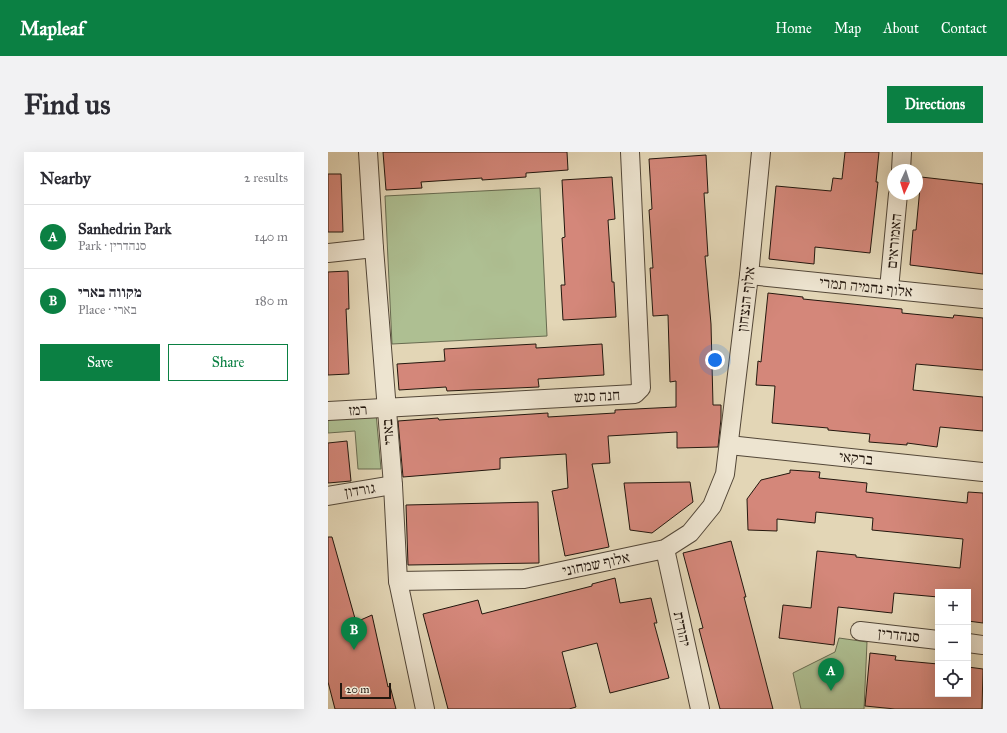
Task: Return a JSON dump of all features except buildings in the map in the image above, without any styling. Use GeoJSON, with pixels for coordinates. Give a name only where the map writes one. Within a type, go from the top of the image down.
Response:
{"type":"FeatureCollection","features":[{"type":"Feature","properties":{"kind":"street","name":"בארי"},"geometry":{"type":"LineString","coordinates":[[368,152],[387,425],[393,485],[398,581],[425,709]]}},
{"type":"Feature","properties":{"kind":"street","name":"חנה סנש"},"geometry":{"type":"LineString","coordinates":[[387,408],[635,394],[641,388],[630,152]]}},
{"type":"Feature","properties":{"kind":"street","name":"אלוף הנצחון"},"geometry":{"type":"LineString","coordinates":[[729,445],[733,399],[749,275],[760,152]]}},
{"type":"Feature","properties":{"kind":"street"},"geometry":{"type":"LineString","coordinates":[[901,164],[902,152]]}},
{"type":"Feature","properties":{"kind":"street","name":"האמוראים"},"geometry":{"type":"LineString","coordinates":[[889,289],[897,200]]}},
{"type":"Feature","properties":{"kind":"street"},"geometry":{"type":"LineString","coordinates":[[328,253],[374,248]]}},
{"type":"Feature","properties":{"kind":"street","name":"אלוף נחמיה תמרי"},"geometry":{"type":"LineString","coordinates":[[749,275],[983,298]]}},
{"type":"Feature","properties":{"kind":"street","name":"רמז"},"geometry":{"type":"LineString","coordinates":[[328,411],[387,408]]}},
{"type":"Feature","properties":{"kind":"street","name":"ברקאי"},"geometry":{"type":"LineString","coordinates":[[729,445],[983,472]]}},
{"type":"Feature","properties":{"kind":"street","name":"אלוף שמחוני"},"geometry":{"type":"LineString","coordinates":[[398,581],[524,579],[665,549],[690,533],[712,506],[725,474],[729,445]]}},
{"type":"Feature","properties":{"kind":"street","name":"גורדון"},"geometry":{"type":"LineString","coordinates":[[328,496],[393,485]]}},
{"type":"Feature","properties":{"kind":"street","name":"יהודית"},"geometry":{"type":"LineString","coordinates":[[665,549],[700,709]]}},
{"type":"Feature","properties":{"kind":"street","name":"סנהדרין"},"geometry":{"type":"LineString","coordinates":[[860,631],[935,640]]}},
{"type":"Feature","properties":{"kind":"street"},"geometry":{"type":"LineString","coordinates":[[971,643],[983,645]]}},
{"type":"Feature","properties":{"kind":"green space"},"geometry":{"type":"Polygon","coordinates":[[[540,188],[547,336],[392,344],[385,196],[540,188]]]}},
{"type":"Feature","properties":{"kind":"green space"},"geometry":{"type":"Polygon","coordinates":[[[376,413],[381,469],[358,469],[355,431],[328,433],[328,416],[376,413]]]}},
{"type":"Feature","properties":{"kind":"green space"},"geometry":{"type":"Polygon","coordinates":[[[839,638],[867,642],[864,709],[801,709],[793,673],[835,652],[839,638]]]}},
{"type":"Feature","properties":{"kind":"place","name":"מקווה בארי"},"geometry":{"type":"Point","coordinates":[354,650]}},
{"type":"Feature","properties":{"kind":"place","name":"Sanhedrin Park"},"geometry":{"type":"Point","coordinates":[831,691]}}]}
